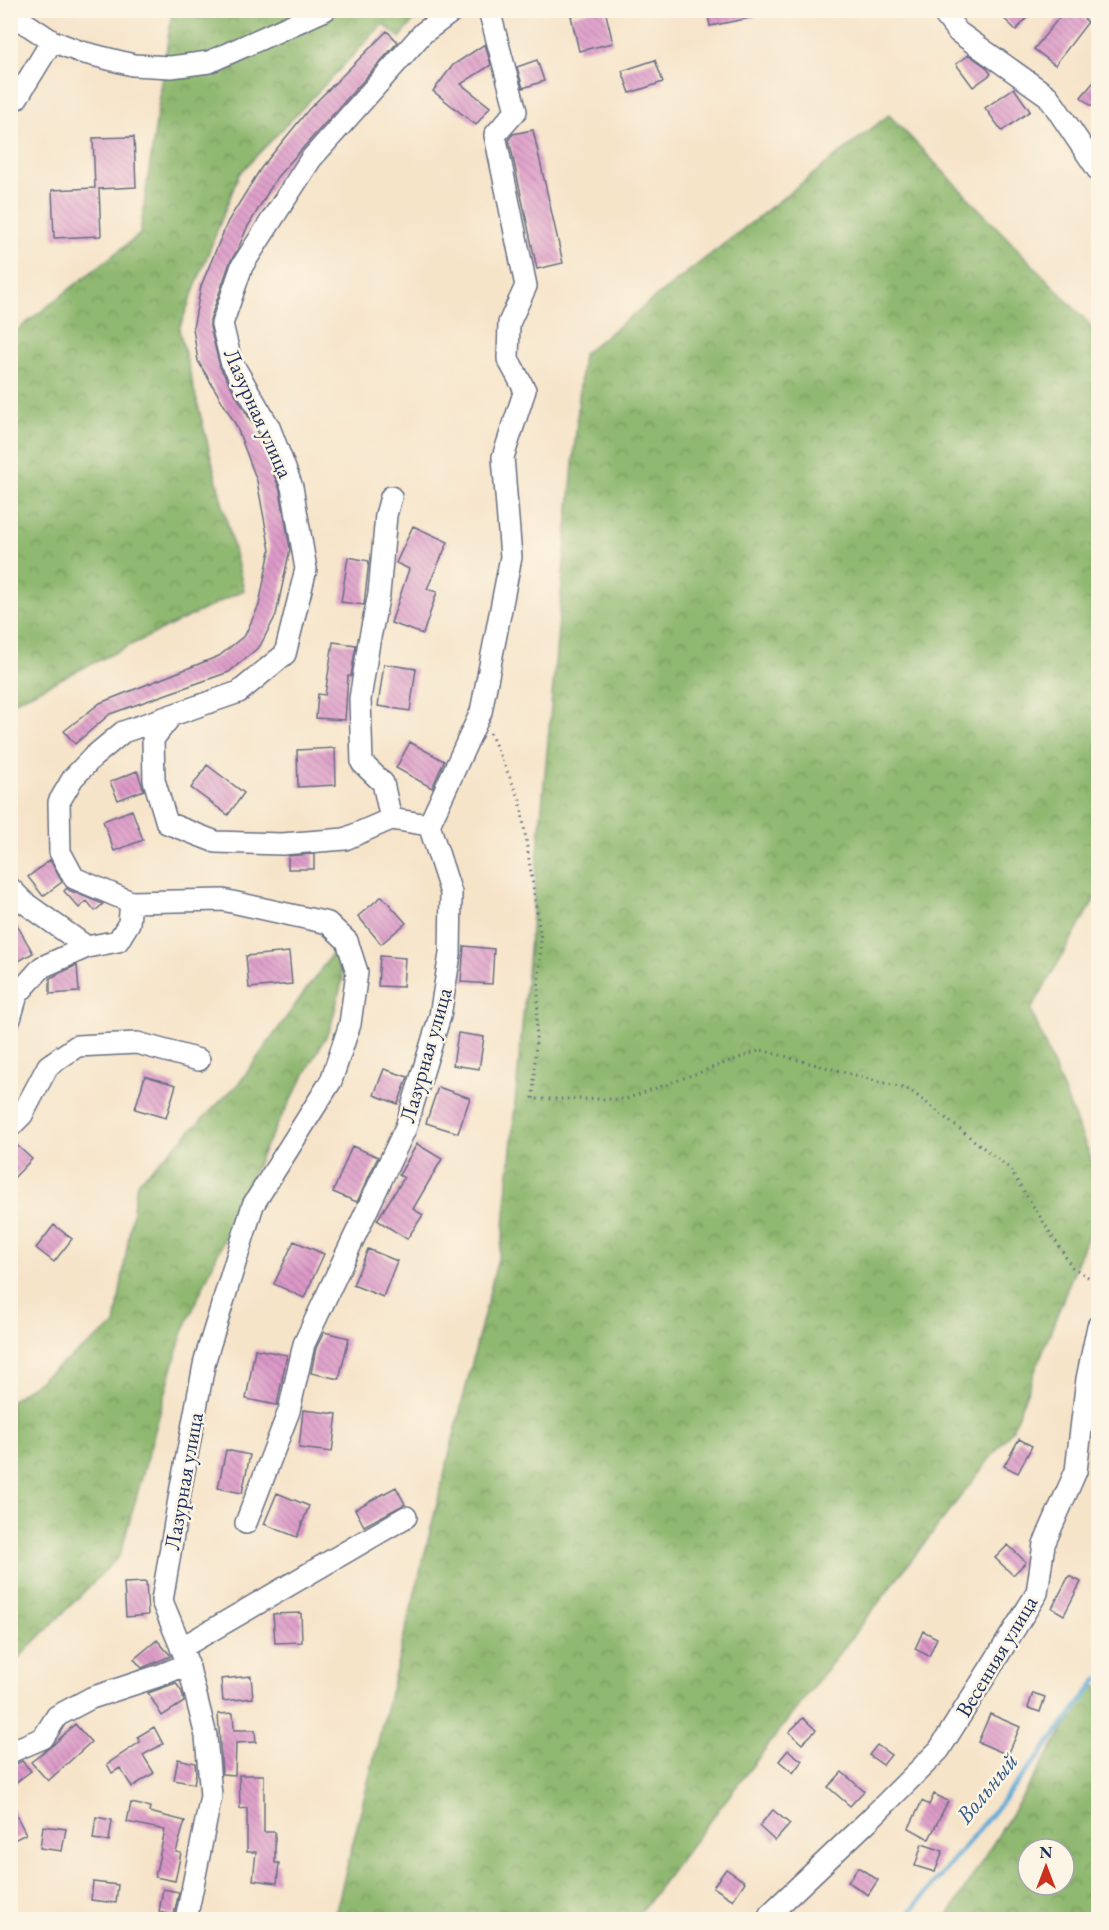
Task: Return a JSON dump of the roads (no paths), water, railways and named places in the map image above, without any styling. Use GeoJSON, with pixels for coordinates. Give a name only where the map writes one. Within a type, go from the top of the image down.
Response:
{"type":"FeatureCollection","features":[{"type":"Feature","properties":{"kind":"street"},"geometry":{"type":"LineString","coordinates":[[10,13],[52,40],[81,52],[133,65],[171,67],[209,62],[325,10]]}},
{"type":"Feature","properties":{"kind":"street","name":"Лазурная улица"},"geometry":{"type":"LineString","coordinates":[[186,1920],[212,1796],[206,1736],[184,1656],[162,1601],[181,1487],[205,1360],[253,1205],[331,1082],[350,1024],[357,972],[347,941],[328,923],[223,900],[131,902],[74,878],[60,852],[59,802],[73,778],[93,757],[123,732],[239,692],[285,654],[306,569],[292,487],[269,427],[231,361],[222,324],[242,266],[311,159],[423,33],[454,10]]}},
{"type":"Feature","properties":{"kind":"street"},"geometry":{"type":"LineString","coordinates":[[171,716],[153,739],[154,780],[167,823],[216,842],[282,844],[345,839],[391,819],[429,825],[481,712],[511,557],[503,457],[525,390],[508,359],[509,323],[526,286],[495,135],[516,111],[489,10]]}},
{"type":"Feature","properties":{"kind":"street"},"geometry":{"type":"LineString","coordinates":[[941,10],[958,32],[1048,96],[1098,170]]}},
{"type":"Feature","properties":{"kind":"street"},"geometry":{"type":"LineString","coordinates":[[10,102],[17,98],[52,40]]}},
{"type":"Feature","properties":{"kind":"street"},"geometry":{"type":"LineString","coordinates":[[391,819],[383,783],[362,763],[360,699],[379,594],[386,515],[392,497]]}},
{"type":"Feature","properties":{"kind":"street","name":"Лазурная улица"},"geometry":{"type":"LineString","coordinates":[[246,1523],[289,1411],[304,1344],[406,1127],[440,1016],[450,954],[451,893],[429,825]]}},
{"type":"Feature","properties":{"kind":"street"},"geometry":{"type":"LineString","coordinates":[[10,888],[25,903],[87,948]]}},
{"type":"Feature","properties":{"kind":"street"},"geometry":{"type":"LineString","coordinates":[[10,1018],[17,995],[42,967],[87,948],[118,941],[129,923],[131,902]]}},
{"type":"Feature","properties":{"kind":"street"},"geometry":{"type":"LineString","coordinates":[[10,1127],[22,1115],[48,1066],[77,1046],[138,1043],[199,1060]]}},
{"type":"Feature","properties":{"kind":"street","name":"Весенняя улица"},"geometry":{"type":"LineString","coordinates":[[767,1920],[770,1914],[939,1750],[1037,1593],[1044,1544],[1076,1471],[1087,1379],[1098,1326]]}},
{"type":"Feature","properties":{"kind":"street"},"geometry":{"type":"LineString","coordinates":[[10,1752],[43,1738],[57,1716],[91,1698],[158,1677],[184,1656],[406,1516]]}},
{"type":"Feature","properties":{"kind":"waterway","name":"Вольный"},"geometry":{"type":"LineString","coordinates":[[904,1920],[1040,1755],[1098,1679]]}}]}
